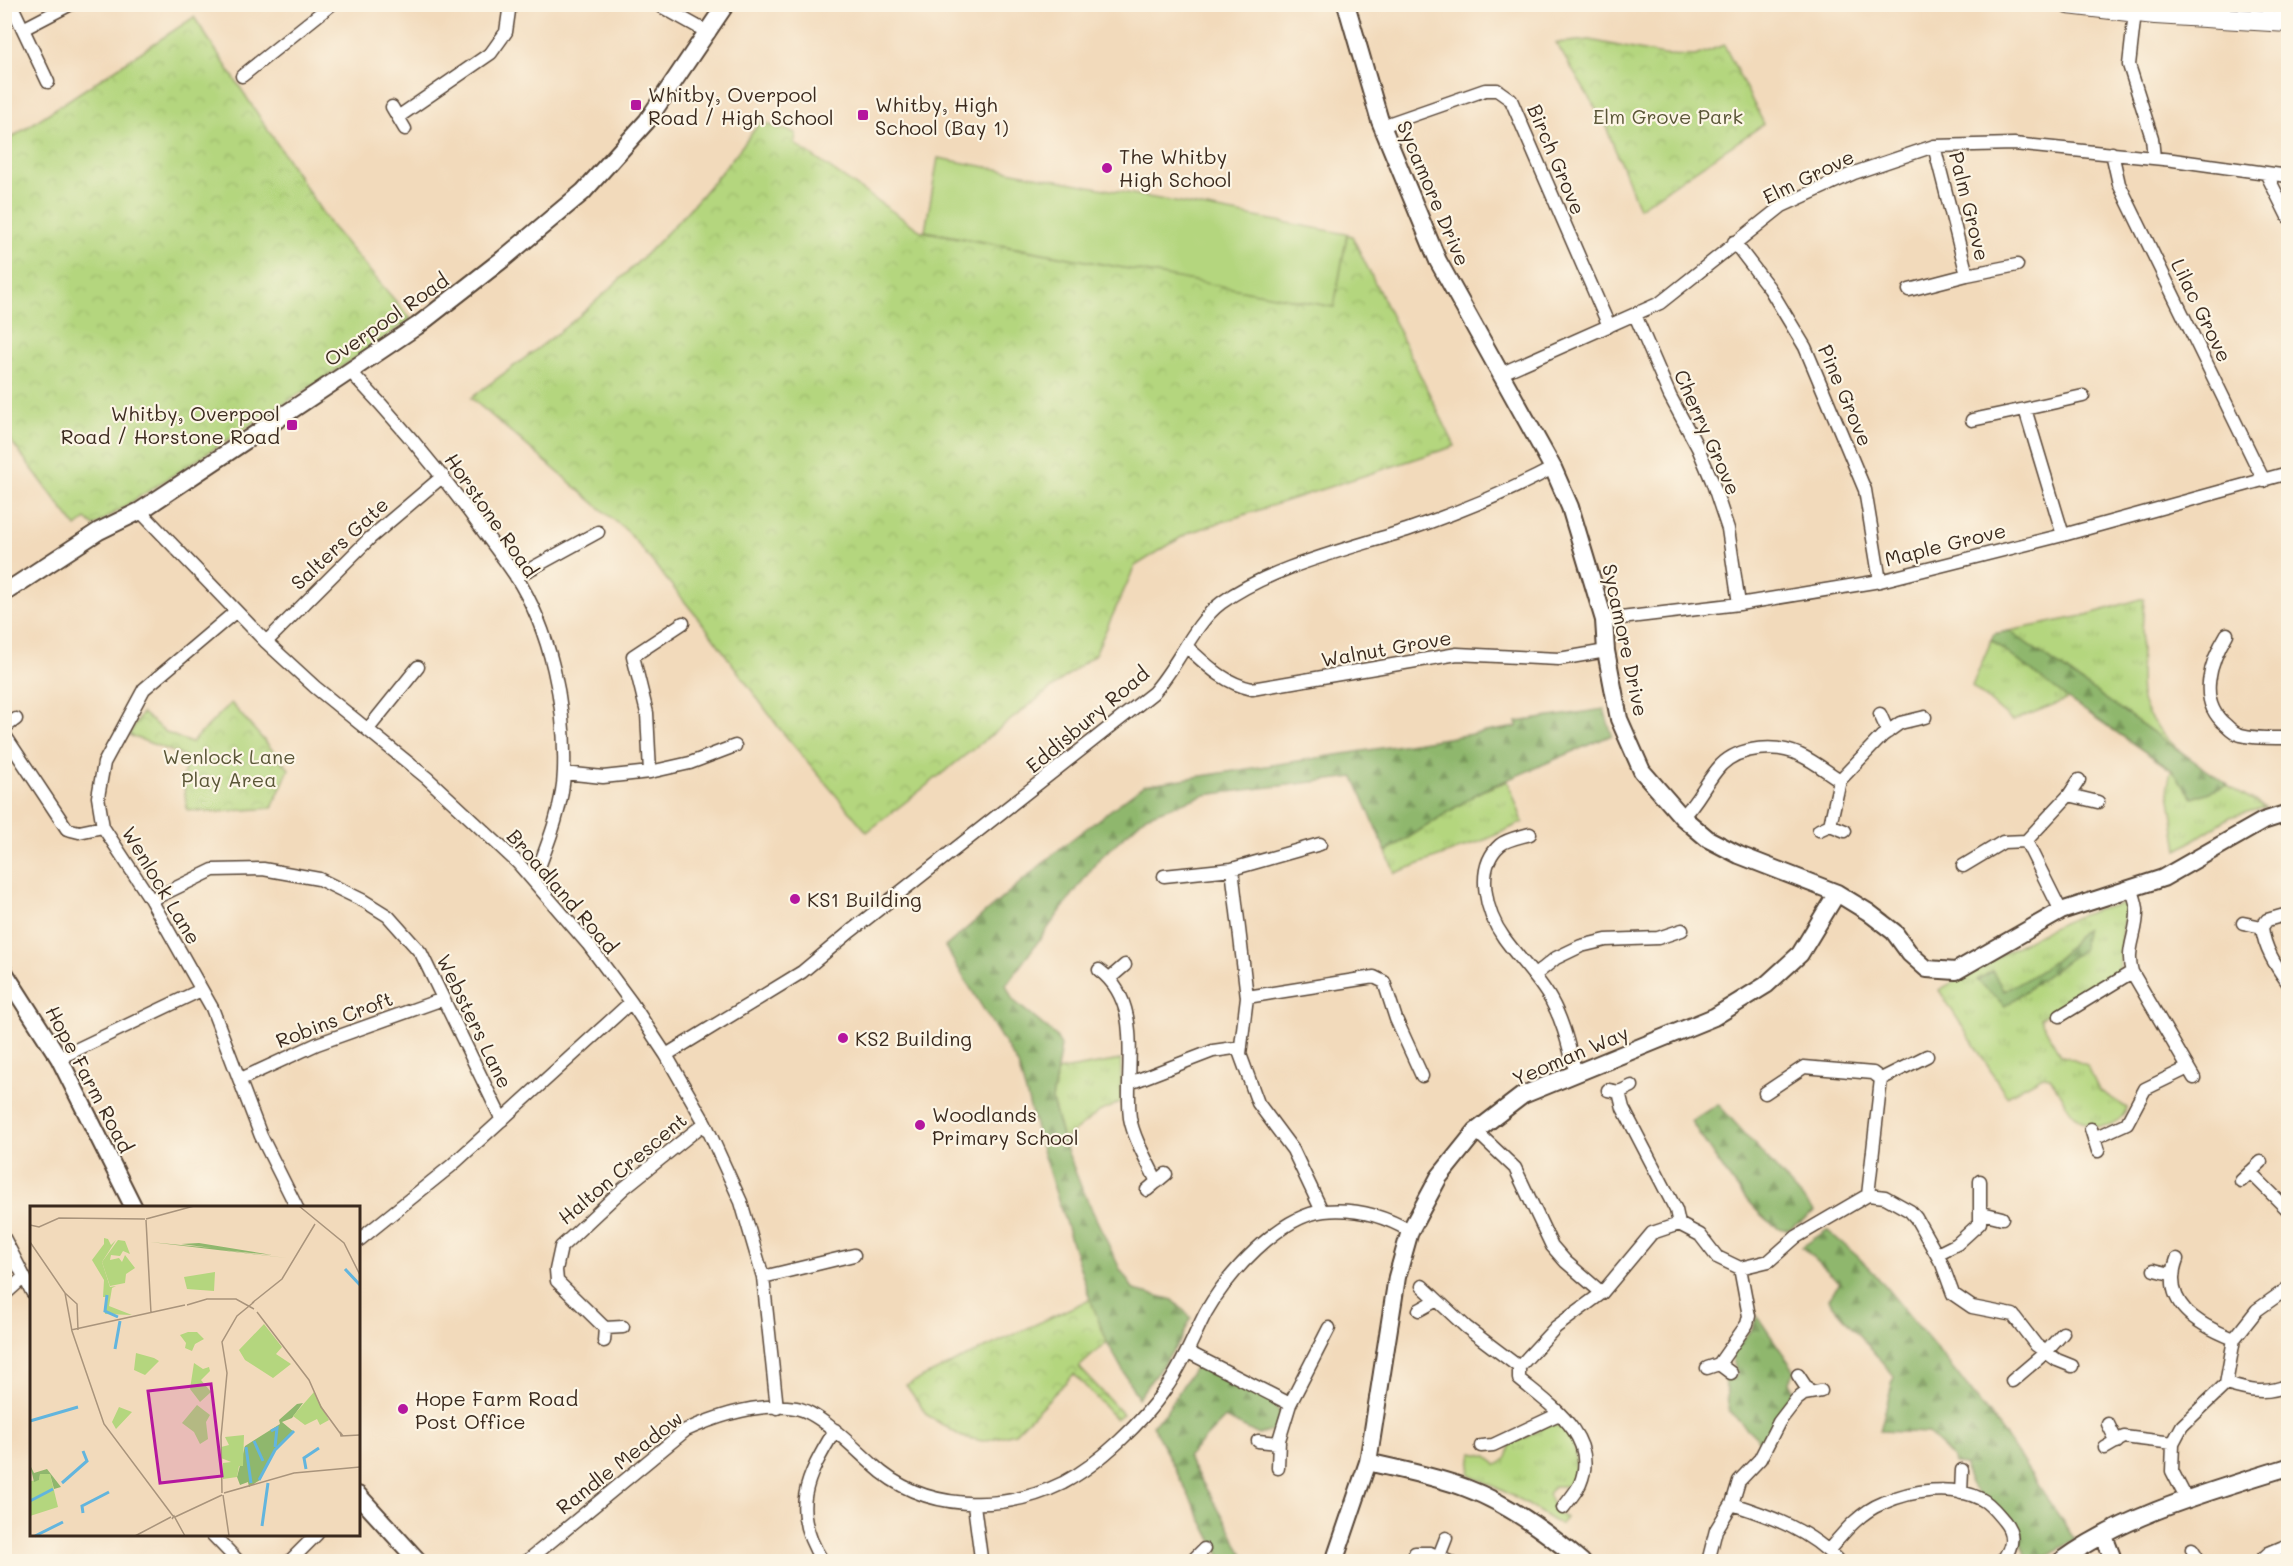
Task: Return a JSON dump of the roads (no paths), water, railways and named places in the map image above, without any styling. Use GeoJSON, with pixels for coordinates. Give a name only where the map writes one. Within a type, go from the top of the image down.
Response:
{"type":"FeatureCollection","features":[{"type":"Feature","properties":{"kind":"main road"},"geometry":{"type":"LineString","coordinates":[[2068,4],[2135,12],[2289,22]]}},
{"type":"Feature","properties":{"kind":"street"},"geometry":{"type":"LineString","coordinates":[[11,4],[48,82]]}},
{"type":"Feature","properties":{"kind":"street"},"geometry":{"type":"LineString","coordinates":[[22,29],[71,4]]}},
{"type":"Feature","properties":{"kind":"street"},"geometry":{"type":"LineString","coordinates":[[242,76],[332,4]]}},
{"type":"Feature","properties":{"kind":"street"},"geometry":{"type":"LineString","coordinates":[[405,129],[395,112],[491,53],[506,32],[510,4]]}},
{"type":"Feature","properties":{"kind":"street"},"geometry":{"type":"LineString","coordinates":[[657,4],[709,33]]}},
{"type":"Feature","properties":{"kind":"street","name":"Overpool Road"},"geometry":{"type":"LineString","coordinates":[[4,593],[99,531],[140,511],[350,371],[425,319],[583,192],[647,121],[709,33],[726,4]]}},
{"type":"Feature","properties":{"kind":"street","name":"Sycamore Drive"},"geometry":{"type":"LineString","coordinates":[[1346,4],[1382,126],[1438,261],[1553,468],[1570,507],[1604,620],[1606,651],[1619,719],[1642,771],[1682,817],[1708,839],[1739,855],[1837,894],[1868,912],[1894,932],[1910,954],[1927,969],[1956,971],[2061,911]]}},
{"type":"Feature","properties":{"kind":"street"},"geometry":{"type":"LineString","coordinates":[[2135,12],[2130,65],[2152,138],[2154,158]]}},
{"type":"Feature","properties":{"kind":"street","name":"Birch Grove"},"geometry":{"type":"LineString","coordinates":[[1382,126],[1485,90],[1497,90],[1511,100],[1609,326]]}},
{"type":"Feature","properties":{"kind":"street","name":"Elm Grove"},"geometry":{"type":"LineString","coordinates":[[1500,374],[1660,303],[1782,206],[1854,172],[1935,146],[2014,144],[2173,160],[2289,176]]}},
{"type":"Feature","properties":{"kind":"street","name":"Palm Grove"},"geometry":{"type":"LineString","coordinates":[[1935,146],[1967,275]]}},
{"type":"Feature","properties":{"kind":"street","name":"Lilac Grove"},"geometry":{"type":"LineString","coordinates":[[2112,153],[2120,184],[2264,481]]}},
{"type":"Feature","properties":{"kind":"street"},"geometry":{"type":"LineString","coordinates":[[2266,173],[2289,216]]}},
{"type":"Feature","properties":{"kind":"street","name":"Pine Grove"},"geometry":{"type":"LineString","coordinates":[[1734,242],[1770,289],[1805,347],[1865,490],[1880,581]]}},
{"type":"Feature","properties":{"kind":"street","name":"Palm Grove"},"geometry":{"type":"LineString","coordinates":[[1909,290],[2017,265]]}},
{"type":"Feature","properties":{"kind":"street","name":"Cherry Grove"},"geometry":{"type":"LineString","coordinates":[[1635,315],[1670,396],[1698,448],[1712,481],[1728,529],[1739,604]]}},
{"type":"Feature","properties":{"kind":"street","name":"Horstone Road"},"geometry":{"type":"LineString","coordinates":[[350,371],[406,430],[443,476],[516,577],[538,624],[552,666],[562,720],[564,773],[556,814],[534,880]]}},
{"type":"Feature","properties":{"kind":"street"},"geometry":{"type":"LineString","coordinates":[[1972,420],[2083,396]]}},
{"type":"Feature","properties":{"kind":"street"},"geometry":{"type":"LineString","coordinates":[[2025,409],[2063,535]]}},
{"type":"Feature","properties":{"kind":"street","name":"Eddisbury Road"},"geometry":{"type":"LineString","coordinates":[[666,1055],[802,972],[1153,693],[1169,676],[1207,615],[1239,592],[1308,562],[1408,530],[1496,497],[1553,468]]}},
{"type":"Feature","properties":{"kind":"street","name":"Maple Grove"},"geometry":{"type":"LineString","coordinates":[[1604,620],[1739,604],[1880,581],[2063,535],[2264,481],[2289,472]]}},
{"type":"Feature","properties":{"kind":"street","name":"Salters Gate"},"geometry":{"type":"LineString","coordinates":[[266,642],[370,538],[443,476]]}},
{"type":"Feature","properties":{"kind":"street","name":"Broadland Road"},"geometry":{"type":"LineString","coordinates":[[140,511],[266,642],[315,687],[427,778],[534,880],[588,944],[631,1002],[666,1055],[705,1123],[741,1202],[763,1277],[777,1408]]}},
{"type":"Feature","properties":{"kind":"street"},"geometry":{"type":"LineString","coordinates":[[516,577],[598,532]]}},
{"type":"Feature","properties":{"kind":"street","name":"Wenlock Lane"},"geometry":{"type":"LineString","coordinates":[[235,612],[144,689],[104,763],[98,797],[103,827],[151,900],[212,1008],[241,1078],[261,1136],[296,1206]]}},
{"type":"Feature","properties":{"kind":"street"},"geometry":{"type":"LineString","coordinates":[[650,772],[647,713],[633,656],[684,623]]}},
{"type":"Feature","properties":{"kind":"street"},"geometry":{"type":"LineString","coordinates":[[2227,634],[2213,656],[2208,682],[2212,705],[2222,721],[2239,735],[2289,738]]}},
{"type":"Feature","properties":{"kind":"street","name":"Walnut Grove"},"geometry":{"type":"LineString","coordinates":[[1187,648],[1221,679],[1234,686],[1252,690],[1457,654],[1559,658],[1606,651]]}},
{"type":"Feature","properties":{"kind":"street"},"geometry":{"type":"LineString","coordinates":[[368,729],[418,667]]}},
{"type":"Feature","properties":{"kind":"street"},"geometry":{"type":"LineString","coordinates":[[1880,714],[1888,732]]}},
{"type":"Feature","properties":{"kind":"street"},"geometry":{"type":"LineString","coordinates":[[1845,831],[1824,827],[1840,780],[1900,723],[1925,717]]}},
{"type":"Feature","properties":{"kind":"street"},"geometry":{"type":"LineString","coordinates":[[4,728],[16,719]]}},
{"type":"Feature","properties":{"kind":"street"},"geometry":{"type":"LineString","coordinates":[[4,734],[68,829],[79,832],[103,827]]}},
{"type":"Feature","properties":{"kind":"street"},"geometry":{"type":"LineString","coordinates":[[564,773],[603,777],[650,772],[690,763],[735,746]]}},
{"type":"Feature","properties":{"kind":"street"},"geometry":{"type":"LineString","coordinates":[[1682,817],[1695,805],[1720,766],[1742,752],[1759,748],[1799,754],[1840,780]]}},
{"type":"Feature","properties":{"kind":"street"},"geometry":{"type":"LineString","coordinates":[[1963,866],[2003,842],[2025,841],[2069,795],[2079,780]]}},
{"type":"Feature","properties":{"kind":"street"},"geometry":{"type":"LineString","coordinates":[[2069,795],[2098,802]]}},
{"type":"Feature","properties":{"kind":"street"},"geometry":{"type":"LineString","coordinates":[[2025,841],[2061,911],[2131,886],[2163,878],[2263,821],[2289,813]]}},
{"type":"Feature","properties":{"kind":"street"},"geometry":{"type":"LineString","coordinates":[[1530,834],[1502,843],[1491,855],[1484,873],[1491,914],[1503,937],[1535,975],[1562,1021],[1576,1074]]}},
{"type":"Feature","properties":{"kind":"street"},"geometry":{"type":"LineString","coordinates":[[1164,876],[1232,869],[1320,844]]}},
{"type":"Feature","properties":{"kind":"street","name":"Websters Lane"},"geometry":{"type":"LineString","coordinates":[[151,900],[213,870],[262,869],[319,879],[388,916],[421,953],[501,1120]]}},
{"type":"Feature","properties":{"kind":"street"},"geometry":{"type":"LineString","coordinates":[[1232,869],[1247,997],[1241,1047],[1246,1075],[1258,1103],[1293,1150],[1322,1211]]}},
{"type":"Feature","properties":{"kind":"street"},"geometry":{"type":"LineString","coordinates":[[2098,1151],[2092,1134],[2127,1124],[2145,1089],[2191,1073],[2132,972],[2128,961],[2138,910],[2131,886]]}},
{"type":"Feature","properties":{"kind":"street","name":"Yeoman Way"},"geometry":{"type":"LineString","coordinates":[[1334,1562],[1368,1462],[1397,1277],[1410,1231],[1439,1177],[1476,1131],[1523,1095],[1714,1017],[1766,985],[1800,954],[1837,894]]}},
{"type":"Feature","properties":{"kind":"street"},"geometry":{"type":"LineString","coordinates":[[2289,914],[2267,920],[2262,927],[2263,937],[2274,963],[2289,982]]}},
{"type":"Feature","properties":{"kind":"street"},"geometry":{"type":"LineString","coordinates":[[2243,923],[2262,927]]}},
{"type":"Feature","properties":{"kind":"street"},"geometry":{"type":"LineString","coordinates":[[1535,975],[1556,958],[1581,946],[1606,940],[1658,938],[1683,930]]}},
{"type":"Feature","properties":{"kind":"street"},"geometry":{"type":"LineString","coordinates":[[1110,978],[1125,965]]}},
{"type":"Feature","properties":{"kind":"street"},"geometry":{"type":"LineString","coordinates":[[1099,970],[1110,978],[1127,1018],[1131,1059],[1131,1119],[1135,1136],[1162,1178],[1147,1190]]}},
{"type":"Feature","properties":{"kind":"street","name":"Hope Farm Road"},"geometry":{"type":"LineString","coordinates":[[4,972],[59,1058],[133,1206]]}},
{"type":"Feature","properties":{"kind":"street"},"geometry":{"type":"LineString","coordinates":[[2060,1016],[2132,972]]}},
{"type":"Feature","properties":{"kind":"street"},"geometry":{"type":"LineString","coordinates":[[1247,997],[1374,977],[1384,982],[1396,1019],[1422,1076]]}},
{"type":"Feature","properties":{"kind":"street"},"geometry":{"type":"LineString","coordinates":[[59,1058],[201,990]]}},
{"type":"Feature","properties":{"kind":"street","name":"Robins Croft"},"geometry":{"type":"LineString","coordinates":[[241,1078],[317,1044],[443,999]]}},
{"type":"Feature","properties":{"kind":"street"},"geometry":{"type":"LineString","coordinates":[[360,1239],[452,1166],[631,1002]]}},
{"type":"Feature","properties":{"kind":"street"},"geometry":{"type":"LineString","coordinates":[[1130,1083],[1213,1051],[1241,1047]]}},
{"type":"Feature","properties":{"kind":"street"},"geometry":{"type":"LineString","coordinates":[[1881,1079],[1927,1056]]}},
{"type":"Feature","properties":{"kind":"street"},"geometry":{"type":"LineString","coordinates":[[1765,1093],[1804,1067],[1873,1072],[1881,1079]]}},
{"type":"Feature","properties":{"kind":"street"},"geometry":{"type":"LineString","coordinates":[[1868,1195],[1881,1079]]}},
{"type":"Feature","properties":{"kind":"street"},"geometry":{"type":"LineString","coordinates":[[1632,1086],[1614,1091],[1676,1210],[1679,1224]]}},
{"type":"Feature","properties":{"kind":"street","name":"Halton Crescent"},"geometry":{"type":"LineString","coordinates":[[605,1328],[557,1281],[556,1270],[561,1247],[624,1188],[705,1123]]}},
{"type":"Feature","properties":{"kind":"street"},"geometry":{"type":"LineString","coordinates":[[1476,1131],[1515,1168],[1552,1246],[1566,1262],[1602,1293]]}},
{"type":"Feature","properties":{"kind":"street"},"geometry":{"type":"LineString","coordinates":[[2241,1182],[2261,1162]]}},
{"type":"Feature","properties":{"kind":"street"},"geometry":{"type":"LineString","coordinates":[[2250,1172],[2289,1210]]}},
{"type":"Feature","properties":{"kind":"street"},"geometry":{"type":"LineString","coordinates":[[1937,1254],[1971,1234],[1980,1223],[1982,1213],[1980,1181]]}},
{"type":"Feature","properties":{"kind":"street"},"geometry":{"type":"LineString","coordinates":[[1563,1508],[1580,1485],[1585,1454],[1582,1440],[1559,1414],[1519,1379],[1519,1367],[1556,1327],[1602,1293],[1652,1233],[1679,1224],[1700,1235],[1717,1257],[1740,1268],[1769,1261],[1796,1237],[1868,1195],[1885,1197],[1910,1211],[1937,1254],[1953,1294],[1972,1307],[2013,1315],[2036,1345],[2072,1366]]}},
{"type":"Feature","properties":{"kind":"street","name":"Randle Meadow"},"geometry":{"type":"LineString","coordinates":[[526,1562],[686,1430],[717,1415],[797,1408],[835,1430],[895,1483],[926,1496],[974,1505],[1003,1502],[1043,1491],[1085,1468],[1123,1437],[1166,1389],[1188,1352],[1206,1312],[1236,1270],[1253,1252],[1291,1224],[1322,1211],[1363,1211],[1394,1222],[1410,1231]]}},
{"type":"Feature","properties":{"kind":"street"},"geometry":{"type":"LineString","coordinates":[[1982,1213],[2002,1218]]}},
{"type":"Feature","properties":{"kind":"street"},"geometry":{"type":"LineString","coordinates":[[4,1238],[30,1289]]}},
{"type":"Feature","properties":{"kind":"street"},"geometry":{"type":"LineString","coordinates":[[763,1277],[854,1255]]}},
{"type":"Feature","properties":{"kind":"street"},"geometry":{"type":"LineString","coordinates":[[2177,1259],[2171,1274],[2173,1286],[2193,1320],[2235,1339]]}},
{"type":"Feature","properties":{"kind":"street"},"geometry":{"type":"LineString","coordinates":[[1731,1373],[1713,1366],[1749,1316],[1740,1268]]}},
{"type":"Feature","properties":{"kind":"street"},"geometry":{"type":"LineString","coordinates":[[2154,1270],[2171,1274]]}},
{"type":"Feature","properties":{"kind":"street"},"geometry":{"type":"LineString","coordinates":[[4,1295],[23,1278]]}},
{"type":"Feature","properties":{"kind":"street"},"geometry":{"type":"LineString","coordinates":[[1422,1286],[1474,1333],[1519,1367]]}},
{"type":"Feature","properties":{"kind":"street"},"geometry":{"type":"LineString","coordinates":[[2186,1498],[2172,1471],[2173,1443],[2182,1426],[2226,1384],[2235,1339],[2257,1310],[2289,1288]]}},
{"type":"Feature","properties":{"kind":"street"},"geometry":{"type":"LineString","coordinates":[[1419,1310],[1437,1300]]}},
{"type":"Feature","properties":{"kind":"street"},"geometry":{"type":"LineString","coordinates":[[604,1341],[605,1328],[623,1327]]}},
{"type":"Feature","properties":{"kind":"street"},"geometry":{"type":"LineString","coordinates":[[1278,1468],[1279,1443],[1290,1404],[1329,1328]]}},
{"type":"Feature","properties":{"kind":"street"},"geometry":{"type":"LineString","coordinates":[[2012,1381],[2046,1352],[2063,1333]]}},
{"type":"Feature","properties":{"kind":"street"},"geometry":{"type":"LineString","coordinates":[[1188,1352],[1290,1404]]}},
{"type":"Feature","properties":{"kind":"street"},"geometry":{"type":"LineString","coordinates":[[1708,1562],[1716,1530],[1732,1504],[1739,1481],[1760,1459],[1786,1411],[1796,1400],[1815,1392],[1798,1375]]}},
{"type":"Feature","properties":{"kind":"street"},"geometry":{"type":"LineString","coordinates":[[2226,1384],[2257,1391],[2274,1391],[2289,1384]]}},
{"type":"Feature","properties":{"kind":"street"},"geometry":{"type":"LineString","coordinates":[[1481,1446],[1494,1445],[1559,1414]]}},
{"type":"Feature","properties":{"kind":"street"},"geometry":{"type":"LineString","coordinates":[[2108,1424],[2116,1442]]}},
{"type":"Feature","properties":{"kind":"street"},"geometry":{"type":"LineString","coordinates":[[823,1562],[807,1531],[803,1510],[808,1477],[835,1430]]}},
{"type":"Feature","properties":{"kind":"street"},"geometry":{"type":"LineString","coordinates":[[2105,1448],[2124,1437],[2173,1443]]}},
{"type":"Feature","properties":{"kind":"street"},"geometry":{"type":"LineString","coordinates":[[1258,1440],[1279,1443]]}},
{"type":"Feature","properties":{"kind":"street"},"geometry":{"type":"LineString","coordinates":[[1368,1462],[1433,1477],[1490,1498],[1539,1527],[1582,1562]]}},
{"type":"Feature","properties":{"kind":"street"},"geometry":{"type":"LineString","coordinates":[[2060,1562],[2104,1536],[2186,1498],[2289,1467]]}},
{"type":"Feature","properties":{"kind":"street"},"geometry":{"type":"LineString","coordinates":[[1961,1493],[1962,1470]]}},
{"type":"Feature","properties":{"kind":"street"},"geometry":{"type":"LineString","coordinates":[[1828,1551],[1850,1526],[1881,1503],[1930,1490],[1961,1493],[1983,1499],[2009,1527],[2012,1538],[2009,1552],[2001,1562]]}},
{"type":"Feature","properties":{"kind":"street"},"geometry":{"type":"LineString","coordinates":[[360,1497],[419,1562]]}},
{"type":"Feature","properties":{"kind":"street"},"geometry":{"type":"LineString","coordinates":[[1732,1504],[1803,1533],[1839,1562]]}},
{"type":"Feature","properties":{"kind":"street"},"geometry":{"type":"LineString","coordinates":[[974,1505],[981,1558],[985,1562]]}},
{"type":"Feature","properties":{"kind":"street"},"geometry":{"type":"LineString","coordinates":[[214,1536],[239,1562]]}},
{"type":"Feature","properties":{"kind":"street"},"geometry":{"type":"LineString","coordinates":[[289,1562],[315,1536]]}},
{"type":"Feature","properties":{"kind":"street"},"geometry":{"type":"LineString","coordinates":[[2104,1536],[2114,1562]]}},
{"type":"Feature","properties":{"kind":"street"},"geometry":{"type":"LineString","coordinates":[[1415,1553],[1445,1559],[1446,1538]]}},
{"type":"Feature","properties":{"kind":"street"},"geometry":{"type":"LineString","coordinates":[[2259,1562],[2269,1553],[2289,1545]]}},
{"type":"Feature","properties":{"kind":"street"},"geometry":{"type":"LineString","coordinates":[[1194,1561],[1204,1549]]}},
{"type":"Feature","properties":{"kind":"street"},"geometry":{"type":"LineString","coordinates":[[2192,1549],[2200,1562]]}},
{"type":"Feature","properties":{"kind":"place","name":"Whitby, Overpool Road / High School"},"geometry":{"type":"Point","coordinates":[636,105]}},
{"type":"Feature","properties":{"kind":"place","name":"Whitby, High School (Bay 1)"},"geometry":{"type":"Point","coordinates":[863,115]}},
{"type":"Feature","properties":{"kind":"place","name":"The Whitby High School"},"geometry":{"type":"Point","coordinates":[1107,168]}},
{"type":"Feature","properties":{"kind":"place","name":"Whitby, Overpool Road / Horstone Road"},"geometry":{"type":"Point","coordinates":[292,425]}},
{"type":"Feature","properties":{"kind":"place","name":"KS1 Building"},"geometry":{"type":"Point","coordinates":[795,899]}},
{"type":"Feature","properties":{"kind":"place","name":"KS2 Building"},"geometry":{"type":"Point","coordinates":[843,1038]}},
{"type":"Feature","properties":{"kind":"place","name":"Woodlands Primary School"},"geometry":{"type":"Point","coordinates":[920,1125]}},
{"type":"Feature","properties":{"kind":"place","name":"Hope Farm Road Post Office"},"geometry":{"type":"Point","coordinates":[403,1409]}},
{"type":"Feature","properties":{"kind":"park label","name":"Elm Grove Park"},"geometry":{"type":"Point","coordinates":[1668,116]}},
{"type":"Feature","properties":{"kind":"park label","name":"Wenlock Lane Play Area"},"geometry":{"type":"Point","coordinates":[229,768]}}]}
